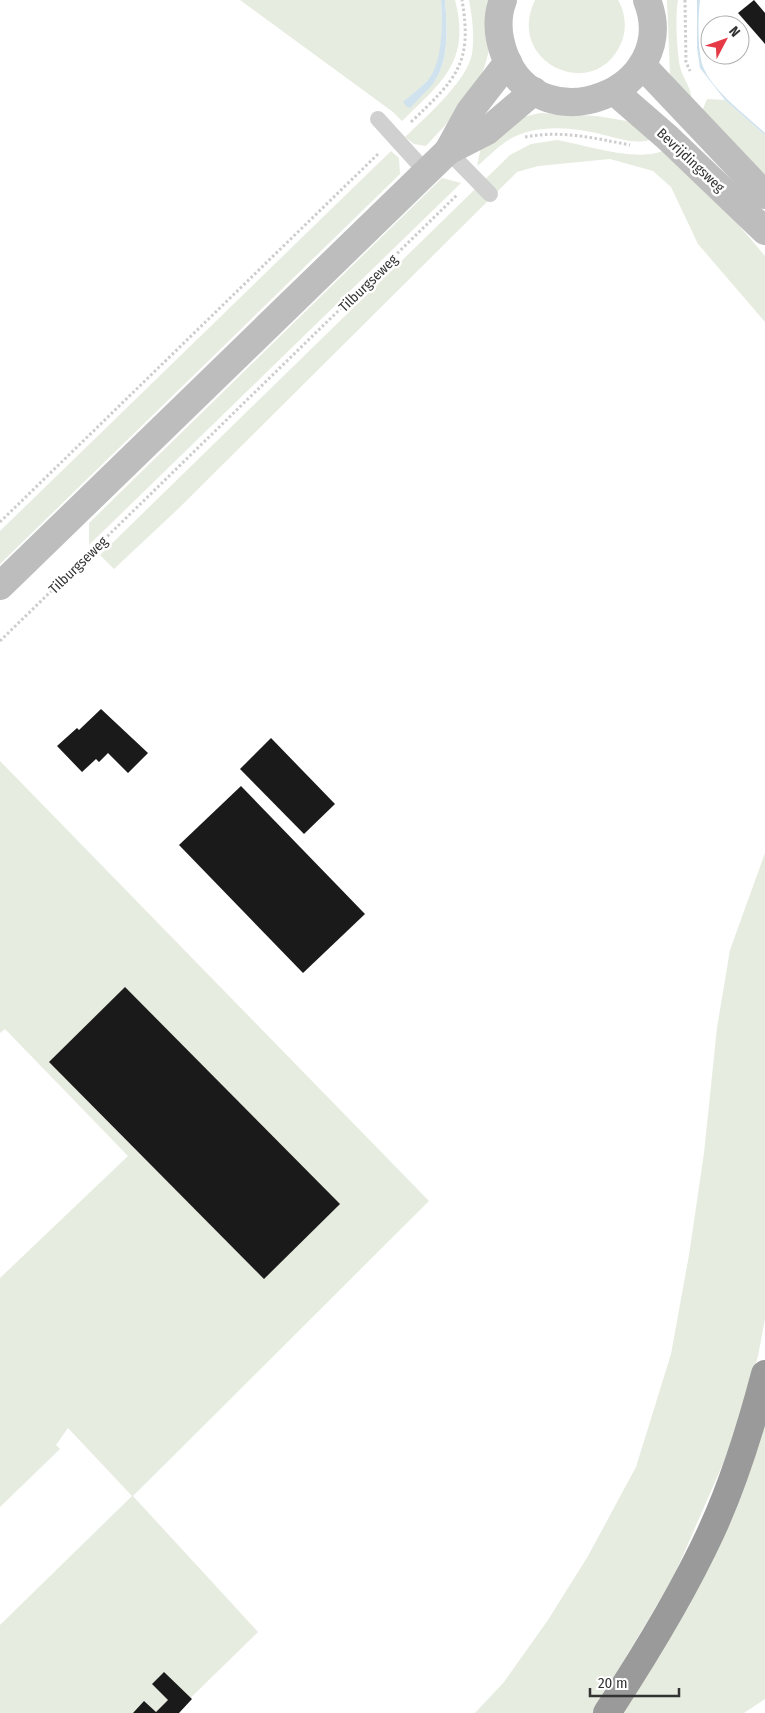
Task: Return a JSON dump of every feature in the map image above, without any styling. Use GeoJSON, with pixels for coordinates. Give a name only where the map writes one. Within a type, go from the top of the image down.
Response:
{"type":"FeatureCollection","features":[{"type":"Feature","properties":{"kind":"highway"},"geometry":{"type":"LineString","coordinates":[[607,1713],[665,1620],[712,1531],[752,1425],[765,1374]]}},
{"type":"Feature","properties":{"kind":"street"},"geometry":{"type":"LineString","coordinates":[[503,0],[498,23],[500,43],[508,62],[519,78],[534,90],[553,100],[575,103],[596,100],[616,92],[630,80],[642,65],[650,47],[652,27],[647,0]]}},
{"type":"Feature","properties":{"kind":"street"},"geometry":{"type":"LineString","coordinates":[[448,151],[470,111],[508,62]]}},
{"type":"Feature","properties":{"kind":"street","name":"Bevrijdingsweg"},"geometry":{"type":"LineString","coordinates":[[642,65],[765,195]]}},
{"type":"Feature","properties":{"kind":"street"},"geometry":{"type":"LineString","coordinates":[[0,586],[448,151],[487,131],[534,90]]}},
{"type":"Feature","properties":{"kind":"street","name":"Bevrijdingsweg"},"geometry":{"type":"LineString","coordinates":[[616,92],[668,138],[765,231]]}},
{"type":"Feature","properties":{"kind":"lane"},"geometry":{"type":"LineString","coordinates":[[378,119],[426,172]]}},
{"type":"Feature","properties":{"kind":"lane"},"geometry":{"type":"LineString","coordinates":[[448,151],[490,194]]}},
{"type":"Feature","properties":{"kind":"path"},"geometry":{"type":"LineString","coordinates":[[0,522],[439,95],[464,57],[466,22],[462,0]]}},
{"type":"Feature","properties":{"kind":"path"},"geometry":{"type":"LineString","coordinates":[[685,0],[686,62],[700,96],[698,104],[689,116]]}},
{"type":"Feature","properties":{"kind":"path"},"geometry":{"type":"LineString","coordinates":[[523,138],[548,133],[568,134],[643,148],[656,147],[668,138]]}},
{"type":"Feature","properties":{"kind":"path","name":"Tilburgseweg"},"geometry":{"type":"LineString","coordinates":[[0,641],[475,178]]}},
{"type":"Feature","properties":{"kind":"shaded area"},"geometry":{"type":"Polygon","coordinates":[[[240,0],[441,0],[441,42],[437,63],[427,81],[404,102],[427,89],[438,74],[445,54],[445,0],[455,0],[459,21],[459,39],[456,55],[450,69],[441,82],[402,121],[393,112],[240,0]]]}},
{"type":"Feature","properties":{"kind":"shaded area"},"geometry":{"type":"Polygon","coordinates":[[[469,0],[488,0],[489,46],[481,74],[466,100],[426,146],[414,144],[405,137],[444,99],[469,65],[473,40],[469,0]]]}},
{"type":"Feature","properties":{"kind":"shaded area"},"geometry":{"type":"Polygon","coordinates":[[[535,0],[618,0],[624,20],[622,41],[610,60],[594,71],[575,73],[558,68],[542,58],[532,42],[529,23],[535,0]]]}},
{"type":"Feature","properties":{"kind":"shaded area"},"geometry":{"type":"Polygon","coordinates":[[[667,0],[678,0],[677,43],[679,60],[681,71],[691,93],[691,101],[670,74],[667,0]]]}},
{"type":"Feature","properties":{"kind":"shaded area"},"geometry":{"type":"Polygon","coordinates":[[[707,99],[725,100],[765,135],[765,185],[699,119],[707,99]]]}},
{"type":"Feature","properties":{"kind":"shaded area"},"geometry":{"type":"Polygon","coordinates":[[[540,113],[597,116],[627,121],[653,139],[647,141],[622,140],[580,130],[541,129],[517,135],[499,147],[477,166],[481,147],[519,118],[540,113]]]}},
{"type":"Feature","properties":{"kind":"shaded area"},"geometry":{"type":"Polygon","coordinates":[[[557,140],[628,154],[643,155],[667,149],[703,183],[765,256],[765,322],[698,244],[671,187],[653,171],[610,159],[538,166],[517,172],[179,508],[114,569],[100,555],[510,155],[531,144],[557,140]]]}},
{"type":"Feature","properties":{"kind":"shaded area"},"geometry":{"type":"Polygon","coordinates":[[[391,151],[399,158],[400,174],[0,564],[0,531],[391,151]]]}},
{"type":"Feature","properties":{"kind":"shaded area"},"geometry":{"type":"Polygon","coordinates":[[[442,178],[461,183],[89,545],[89,523],[442,178]]]}},
{"type":"Feature","properties":{"kind":"shaded area"},"geometry":{"type":"Polygon","coordinates":[[[0,761],[429,1201],[133,1496],[258,1632],[175,1713],[0,1713],[0,1625],[132,1496],[68,1428],[56,1445],[60,1449],[0,1507],[0,1278],[128,1156],[5,1029],[0,1033],[0,761]]]}},
{"type":"Feature","properties":{"kind":"shaded area"},"geometry":{"type":"Polygon","coordinates":[[[765,853],[765,1319],[758,1356],[735,1436],[674,1576],[593,1713],[475,1713],[504,1682],[548,1620],[588,1556],[636,1467],[671,1354],[689,1255],[704,1153],[717,1028],[730,950],[765,853]]]}},
{"type":"Feature","properties":{"kind":"shaded area"},"geometry":{"type":"Polygon","coordinates":[[[765,1415],[765,1699],[744,1713],[619,1713],[765,1415]]]}},
{"type":"Feature","properties":{"kind":"water"},"geometry":{"type":"Polygon","coordinates":[[[441,0],[445,0],[447,33],[442,66],[432,85],[410,108],[403,102],[427,81],[433,73],[436,64],[441,42],[441,0]]]}},
{"type":"Feature","properties":{"kind":"water"},"geometry":{"type":"Polygon","coordinates":[[[697,0],[700,0],[700,65],[703,65],[709,78],[723,95],[765,135],[725,100],[700,68],[697,48],[697,0]]]}},
{"type":"Feature","properties":{"kind":"building"},"geometry":{"type":"Polygon","coordinates":[[[754,0],[765,13],[765,44],[750,27],[750,15],[740,15],[738,13],[754,0]]]}},
{"type":"Feature","properties":{"kind":"building"},"geometry":{"type":"Polygon","coordinates":[[[101,709],[148,753],[128,773],[108,753],[99,762],[96,759],[82,772],[57,746],[77,728],[79,730],[101,709]]]}},
{"type":"Feature","properties":{"kind":"building"},"geometry":{"type":"Polygon","coordinates":[[[271,738],[335,804],[304,834],[240,769],[271,738]]]}},
{"type":"Feature","properties":{"kind":"building"},"geometry":{"type":"Polygon","coordinates":[[[241,786],[365,914],[303,973],[179,845],[241,786]]]}},
{"type":"Feature","properties":{"kind":"building"},"geometry":{"type":"Polygon","coordinates":[[[125,987],[340,1204],[264,1279],[49,1062],[125,987]]]}},
{"type":"Feature","properties":{"kind":"building"},"geometry":{"type":"Polygon","coordinates":[[[164,1672],[192,1699],[179,1713],[133,1713],[144,1701],[156,1712],[168,1700],[152,1684],[164,1672]]]}}]}
